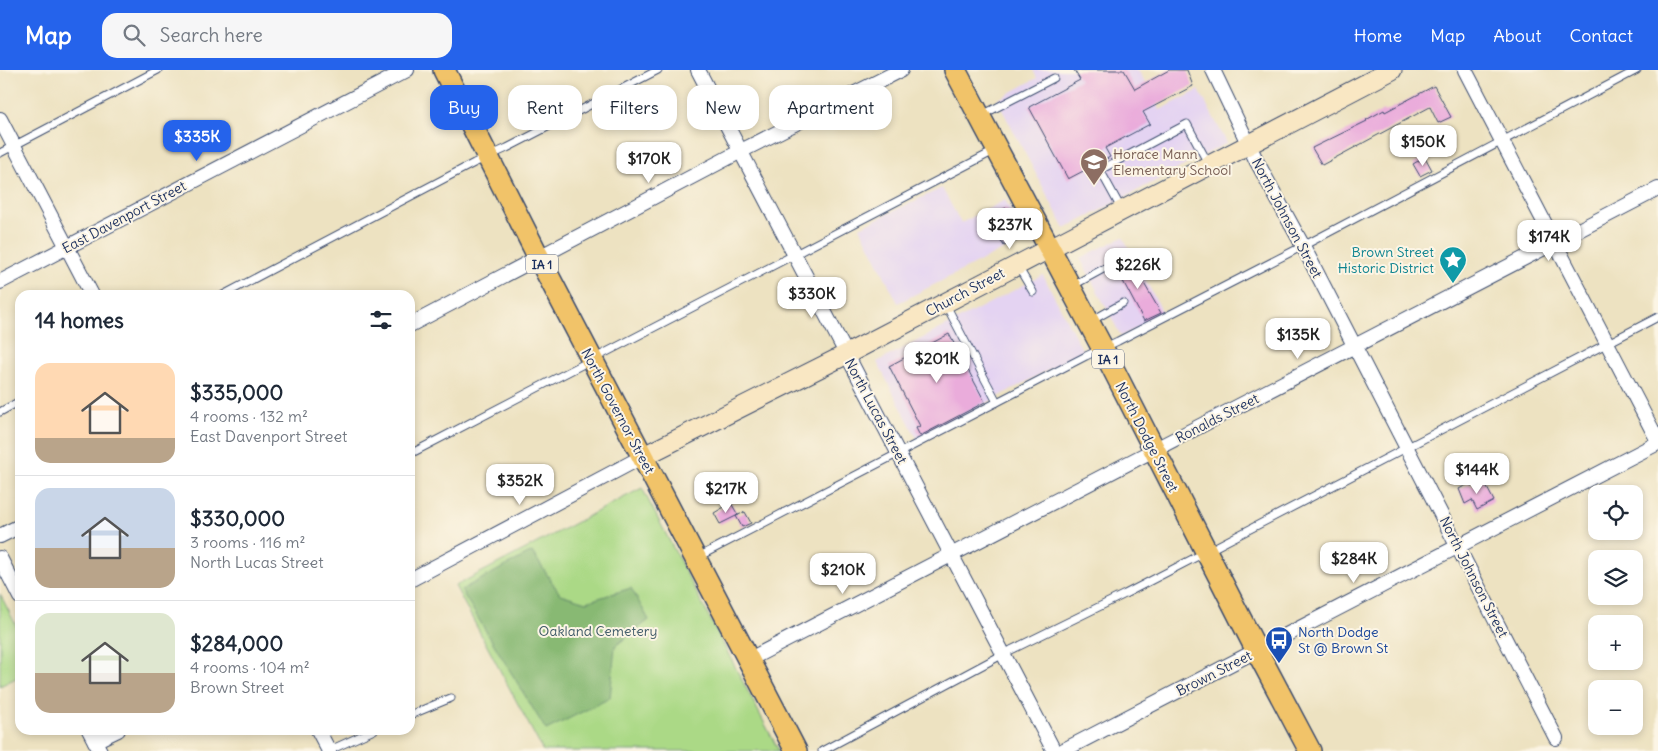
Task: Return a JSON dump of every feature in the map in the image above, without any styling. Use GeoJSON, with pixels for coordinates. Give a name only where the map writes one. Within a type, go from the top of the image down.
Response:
{"type":"FeatureCollection","features":[{"type":"Feature","properties":{"kind":"main road","name":"North Governor Street"},"geometry":{"type":"LineString","coordinates":[[444,70],[539,258],[796,751]]}},
{"type":"Feature","properties":{"kind":"main road","name":"North Dodge Street"},"geometry":{"type":"LineString","coordinates":[[955,70],[1070,287],[1310,751]]}},
{"type":"Feature","properties":{"kind":"street","name":"East Davenport Street"},"geometry":{"type":"LineString","coordinates":[[0,282],[407,70]]}},
{"type":"Feature","properties":{"kind":"street","name":"North Lucas Street"},"geometry":{"type":"LineString","coordinates":[[698,70],[1054,751]]}},
{"type":"Feature","properties":{"kind":"street"},"geometry":{"type":"LineString","coordinates":[[415,322],[901,70]]}},
{"type":"Feature","properties":{"kind":"street","name":"North Johnson Street"},"geometry":{"type":"LineString","coordinates":[[1213,70],[1249,145],[1459,546],[1556,738]]}},
{"type":"Feature","properties":{"kind":"street","name":"Church Street"},"geometry":{"type":"LineString","coordinates":[[642,457],[847,354],[1392,70]]}},
{"type":"Feature","properties":{"kind":"street"},"geometry":{"type":"LineString","coordinates":[[1465,70],[1658,442]]}},
{"type":"Feature","properties":{"kind":"street"},"geometry":{"type":"LineString","coordinates":[[0,119],[89,290]]}},
{"type":"Feature","properties":{"kind":"street","name":"Ronalds Street"},"geometry":{"type":"LineString","coordinates":[[748,660],[1658,189]]}},
{"type":"Feature","properties":{"kind":"street","name":"Brown Street"},"geometry":{"type":"LineString","coordinates":[[1062,751],[1658,442]]}},
{"type":"Feature","properties":{"kind":"street"},"geometry":{"type":"LineString","coordinates":[[415,577],[642,457]]}},
{"type":"Feature","properties":{"kind":"street"},"geometry":{"type":"LineString","coordinates":[[0,536],[15,528]]}},
{"type":"Feature","properties":{"kind":"street"},"geometry":{"type":"LineString","coordinates":[[0,558],[15,587]]}},
{"type":"Feature","properties":{"kind":"street"},"geometry":{"type":"LineString","coordinates":[[95,741],[108,735]]}},
{"type":"Feature","properties":{"kind":"street"},"geometry":{"type":"LineString","coordinates":[[320,735],[328,751]]}},
{"type":"Feature","properties":{"kind":"lane"},"geometry":{"type":"LineString","coordinates":[[0,153],[158,70]]}},
{"type":"Feature","properties":{"kind":"lane"},"geometry":{"type":"LineString","coordinates":[[234,290],[658,70]]}},
{"type":"Feature","properties":{"kind":"lane"},"geometry":{"type":"LineString","coordinates":[[695,559],[1303,246],[1637,70]]}},
{"type":"Feature","properties":{"kind":"lane"},"geometry":{"type":"LineString","coordinates":[[980,117],[1054,78]]}},
{"type":"Feature","properties":{"kind":"lane"},"geometry":{"type":"LineString","coordinates":[[1122,210],[1100,170],[1187,124],[1209,165]]}},
{"type":"Feature","properties":{"kind":"lane"},"geometry":{"type":"LineString","coordinates":[[415,451],[996,149]]}},
{"type":"Feature","properties":{"kind":"lane"},"geometry":{"type":"LineString","coordinates":[[1017,265],[1033,292]]}},
{"type":"Feature","properties":{"kind":"lane"},"geometry":{"type":"LineString","coordinates":[[1070,287],[1105,268]]}},
{"type":"Feature","properties":{"kind":"lane"},"geometry":{"type":"LineString","coordinates":[[945,303],[997,402]]}},
{"type":"Feature","properties":{"kind":"lane"},"geometry":{"type":"LineString","coordinates":[[1088,322],[1124,303]]}},
{"type":"Feature","properties":{"kind":"lane"},"geometry":{"type":"LineString","coordinates":[[822,751],[1004,654],[1206,552],[1658,317]]}},
{"type":"Feature","properties":{"kind":"lane"},"geometry":{"type":"LineString","coordinates":[[0,412],[15,404]]}},
{"type":"Feature","properties":{"kind":"lane"},"geometry":{"type":"LineString","coordinates":[[415,713],[451,698]]}},
{"type":"Feature","properties":{"kind":"lane"},"geometry":{"type":"LineString","coordinates":[[328,751],[363,735]]}},
{"type":"Feature","properties":{"kind":"shaded area","name":"Horace Mann Elementary School"},"geometry":{"type":"Polygon","coordinates":[[[1033,70],[1138,70],[1160,110],[1199,90],[1227,143],[1065,229],[997,100],[1037,78],[1033,70]]]}},
{"type":"Feature","properties":{"kind":"shaded area"},"geometry":{"type":"Polygon","coordinates":[[[942,188],[961,223],[1005,200],[1026,238],[898,303],[860,227],[942,188]]]}},
{"type":"Feature","properties":{"kind":"shaded area"},"geometry":{"type":"Polygon","coordinates":[[[1123,237],[1164,315],[1121,336],[1080,258],[1123,237]]]}},
{"type":"Feature","properties":{"kind":"shaded area"},"geometry":{"type":"Polygon","coordinates":[[[1043,275],[1083,351],[918,440],[877,362],[1043,275]]]}},
{"type":"Feature","properties":{"kind":"green space","name":"Oakland Cemetery"},"geometry":{"type":"Polygon","coordinates":[[[642,488],[779,751],[543,751],[455,586],[642,488]]]}},
{"type":"Feature","properties":{"kind":"green space"},"geometry":{"type":"Polygon","coordinates":[[[532,552],[560,594],[586,602],[631,588],[649,620],[615,646],[610,698],[546,730],[461,590],[532,552]]]}},
{"type":"Feature","properties":{"kind":"green space"},"geometry":{"type":"Polygon","coordinates":[[[0,594],[15,623],[15,678],[0,686],[0,594]]]}},
{"type":"Feature","properties":{"kind":"building"},"geometry":{"type":"Polygon","coordinates":[[[1074,70],[1124,70],[1135,89],[1169,70],[1187,70],[1193,86],[1143,112],[1150,124],[1105,148],[1110,157],[1068,179],[1029,107],[1080,80],[1074,70]]]}},
{"type":"Feature","properties":{"kind":"building"},"geometry":{"type":"Polygon","coordinates":[[[1434,86],[1451,117],[1438,123],[1430,107],[1322,165],[1312,148],[1434,86]]]}},
{"type":"Feature","properties":{"kind":"building"},"geometry":{"type":"Polygon","coordinates":[[[1425,157],[1432,170],[1420,176],[1413,164],[1425,157]]]}},
{"type":"Feature","properties":{"kind":"building"},"geometry":{"type":"Polygon","coordinates":[[[1006,208],[1024,238],[1004,246],[991,222],[999,218],[996,213],[1006,208]]]}},
{"type":"Feature","properties":{"kind":"building"},"geometry":{"type":"Polygon","coordinates":[[[1130,259],[1161,313],[1144,321],[1115,266],[1130,259]]]}},
{"type":"Feature","properties":{"kind":"building"},"geometry":{"type":"Polygon","coordinates":[[[949,334],[985,402],[920,436],[916,428],[920,426],[889,366],[949,334]]]}},
{"type":"Feature","properties":{"kind":"building"},"geometry":{"type":"Polygon","coordinates":[[[1483,480],[1494,501],[1477,510],[1472,500],[1465,504],[1459,489],[1470,483],[1471,486],[1483,480]]]}},
{"type":"Feature","properties":{"kind":"building"},"geometry":{"type":"Polygon","coordinates":[[[731,503],[738,515],[720,524],[714,513],[731,503]]]}},
{"type":"Feature","properties":{"kind":"building"},"geometry":{"type":"Polygon","coordinates":[[[745,512],[751,523],[742,527],[736,516],[745,512]]]}},
{"type":"Feature","properties":{"kind":"place","name":"Horace Mann Elementary School"},"geometry":{"type":"Point","coordinates":[1094,186]}},
{"type":"Feature","properties":{"kind":"place","name":"Brown Street Historic District"},"geometry":{"type":"Point","coordinates":[1453,284]}},
{"type":"Feature","properties":{"kind":"place","name":"North Dodge St @ Brown St"},"geometry":{"type":"Point","coordinates":[1279,664]}}]}
